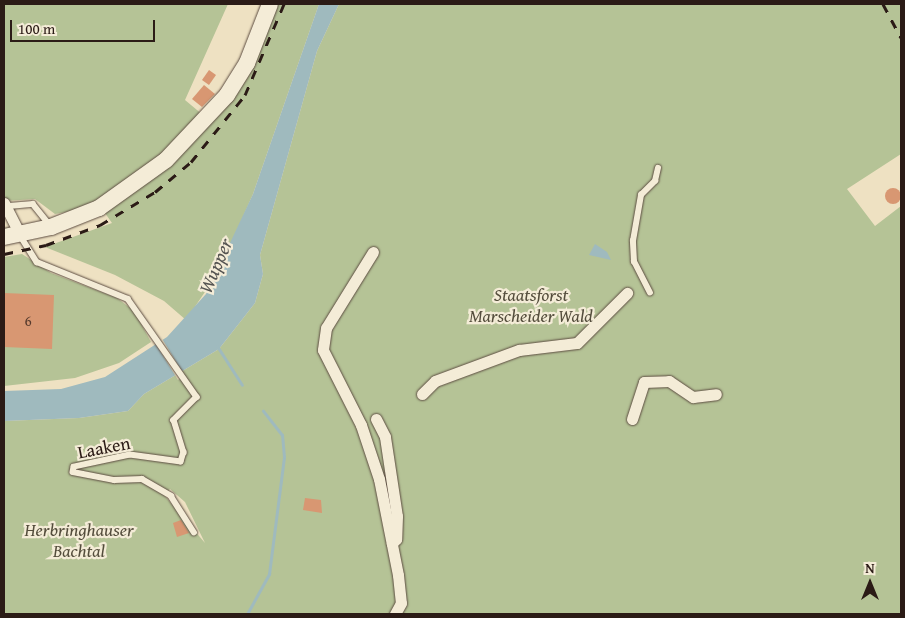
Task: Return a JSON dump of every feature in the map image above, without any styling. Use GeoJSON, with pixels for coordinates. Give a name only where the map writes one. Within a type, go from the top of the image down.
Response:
{"type":"FeatureCollection","features":[{"type":"Feature","properties":{"kind":"main road"},"geometry":{"type":"LineString","coordinates":[[4,237],[51,227],[99,208],[139,182],[192,136],[228,95],[247,63],[270,4]]}},
{"type":"Feature","properties":{"kind":"street"},"geometry":{"type":"LineString","coordinates":[[6,205],[20,234]]}},
{"type":"Feature","properties":{"kind":"street"},"geometry":{"type":"LineString","coordinates":[[373,252],[326,328],[324,350],[361,425],[379,479],[392,542],[401,603],[396,614]]}},
{"type":"Feature","properties":{"kind":"street"},"geometry":{"type":"LineString","coordinates":[[422,394],[435,381],[519,350],[577,343],[627,293]]}},
{"type":"Feature","properties":{"kind":"street"},"geometry":{"type":"LineString","coordinates":[[632,419],[644,382],[669,381],[693,397],[716,394]]}},
{"type":"Feature","properties":{"kind":"street"},"geometry":{"type":"LineString","coordinates":[[376,419],[385,437],[398,516],[396,540],[392,542]]}},
{"type":"Feature","properties":{"kind":"lane"},"geometry":{"type":"LineString","coordinates":[[650,293],[634,262],[633,241],[640,195],[655,181],[658,168]]}},
{"type":"Feature","properties":{"kind":"lane"},"geometry":{"type":"LineString","coordinates":[[6,205],[33,204],[51,227]]}},
{"type":"Feature","properties":{"kind":"lane","name":"Laaken"},"geometry":{"type":"LineString","coordinates":[[20,234],[37,262],[128,299],[156,337],[181,378],[197,397],[174,420],[184,452],[180,462],[130,455],[72,469],[114,480],[142,478],[171,496],[194,532]]}},
{"type":"Feature","properties":{"kind":"green space"},"geometry":{"type":"Polygon","coordinates":[[[4,4],[228,4],[185,100],[203,115],[242,62],[264,4],[319,4],[253,194],[219,271],[186,320],[164,301],[115,275],[45,247],[112,223],[100,206],[55,214],[35,199],[4,201],[4,4]]]}},
{"type":"Feature","properties":{"kind":"green space","name":"Staatsforst Marscheider Wald"},"geometry":{"type":"Polygon","coordinates":[[[339,4],[901,4],[901,154],[847,189],[875,226],[901,206],[901,614],[4,614],[4,421],[79,418],[128,411],[144,394],[219,349],[255,303],[263,274],[260,255],[317,51],[339,4]],[[170,489],[164,495],[205,543],[185,502],[170,489]]]}},
{"type":"Feature","properties":{"kind":"green space"},"geometry":{"type":"Polygon","coordinates":[[[22,254],[51,273],[117,298],[134,311],[151,342],[119,363],[75,378],[4,386],[4,257],[22,254]]]}},
{"type":"Feature","properties":{"kind":"water"},"geometry":{"type":"Polygon","coordinates":[[[319,4],[339,4],[317,51],[260,255],[263,274],[255,303],[219,349],[144,394],[128,411],[79,418],[4,421],[4,391],[61,389],[105,377],[167,337],[206,294],[253,194],[319,4]]]}},
{"type":"Feature","properties":{"kind":"water"},"geometry":{"type":"Polygon","coordinates":[[[595,244],[607,252],[611,260],[589,255],[595,244]]]}},
{"type":"Feature","properties":{"kind":"pier"},"geometry":{"type":"Polygon","coordinates":[[[161,337],[184,375],[178,380],[154,341],[161,337]]]}},
{"type":"Feature","properties":{"kind":"building"},"geometry":{"type":"Polygon","coordinates":[[[209,70],[216,75],[209,85],[202,80],[209,70]]]}},
{"type":"Feature","properties":{"kind":"building"},"geometry":{"type":"Polygon","coordinates":[[[204,85],[215,94],[202,107],[192,99],[204,85]]]}},
{"type":"Feature","properties":{"kind":"building"},"geometry":{"type":"Polygon","coordinates":[[[893,188],[901,196],[893,204],[885,196],[893,188]]]}},
{"type":"Feature","properties":{"kind":"building"},"geometry":{"type":"Polygon","coordinates":[[[4,293],[54,295],[52,349],[4,347],[4,293]]]}},
{"type":"Feature","properties":{"kind":"building"},"geometry":{"type":"Polygon","coordinates":[[[305,498],[321,500],[322,513],[303,510],[305,498]]]}},
{"type":"Feature","properties":{"kind":"building"},"geometry":{"type":"Polygon","coordinates":[[[181,520],[189,533],[177,537],[173,523],[181,520]]]}},
{"type":"Feature","properties":{"kind":"waterway"},"geometry":{"type":"LineString","coordinates":[[217,346],[242,385]]}},
{"type":"Feature","properties":{"kind":"waterway"},"geometry":{"type":"LineString","coordinates":[[247,614],[269,574],[284,457],[282,435],[263,411]]}},
{"type":"Feature","properties":{"kind":"railway"},"geometry":{"type":"LineString","coordinates":[[4,254],[46,245],[100,225],[155,192],[191,162],[245,95],[284,4]]}},
{"type":"Feature","properties":{"kind":"railway"},"geometry":{"type":"LineString","coordinates":[[883,4],[901,38]]}},
{"type":"Feature","properties":{"kind":"water label","name":"Wupper"},"geometry":{"type":"Point","coordinates":[216,266]}},
{"type":"Feature","properties":{"kind":"park label","name":"Herbringhauser Bachtal"},"geometry":{"type":"Point","coordinates":[79,541]}}]}
